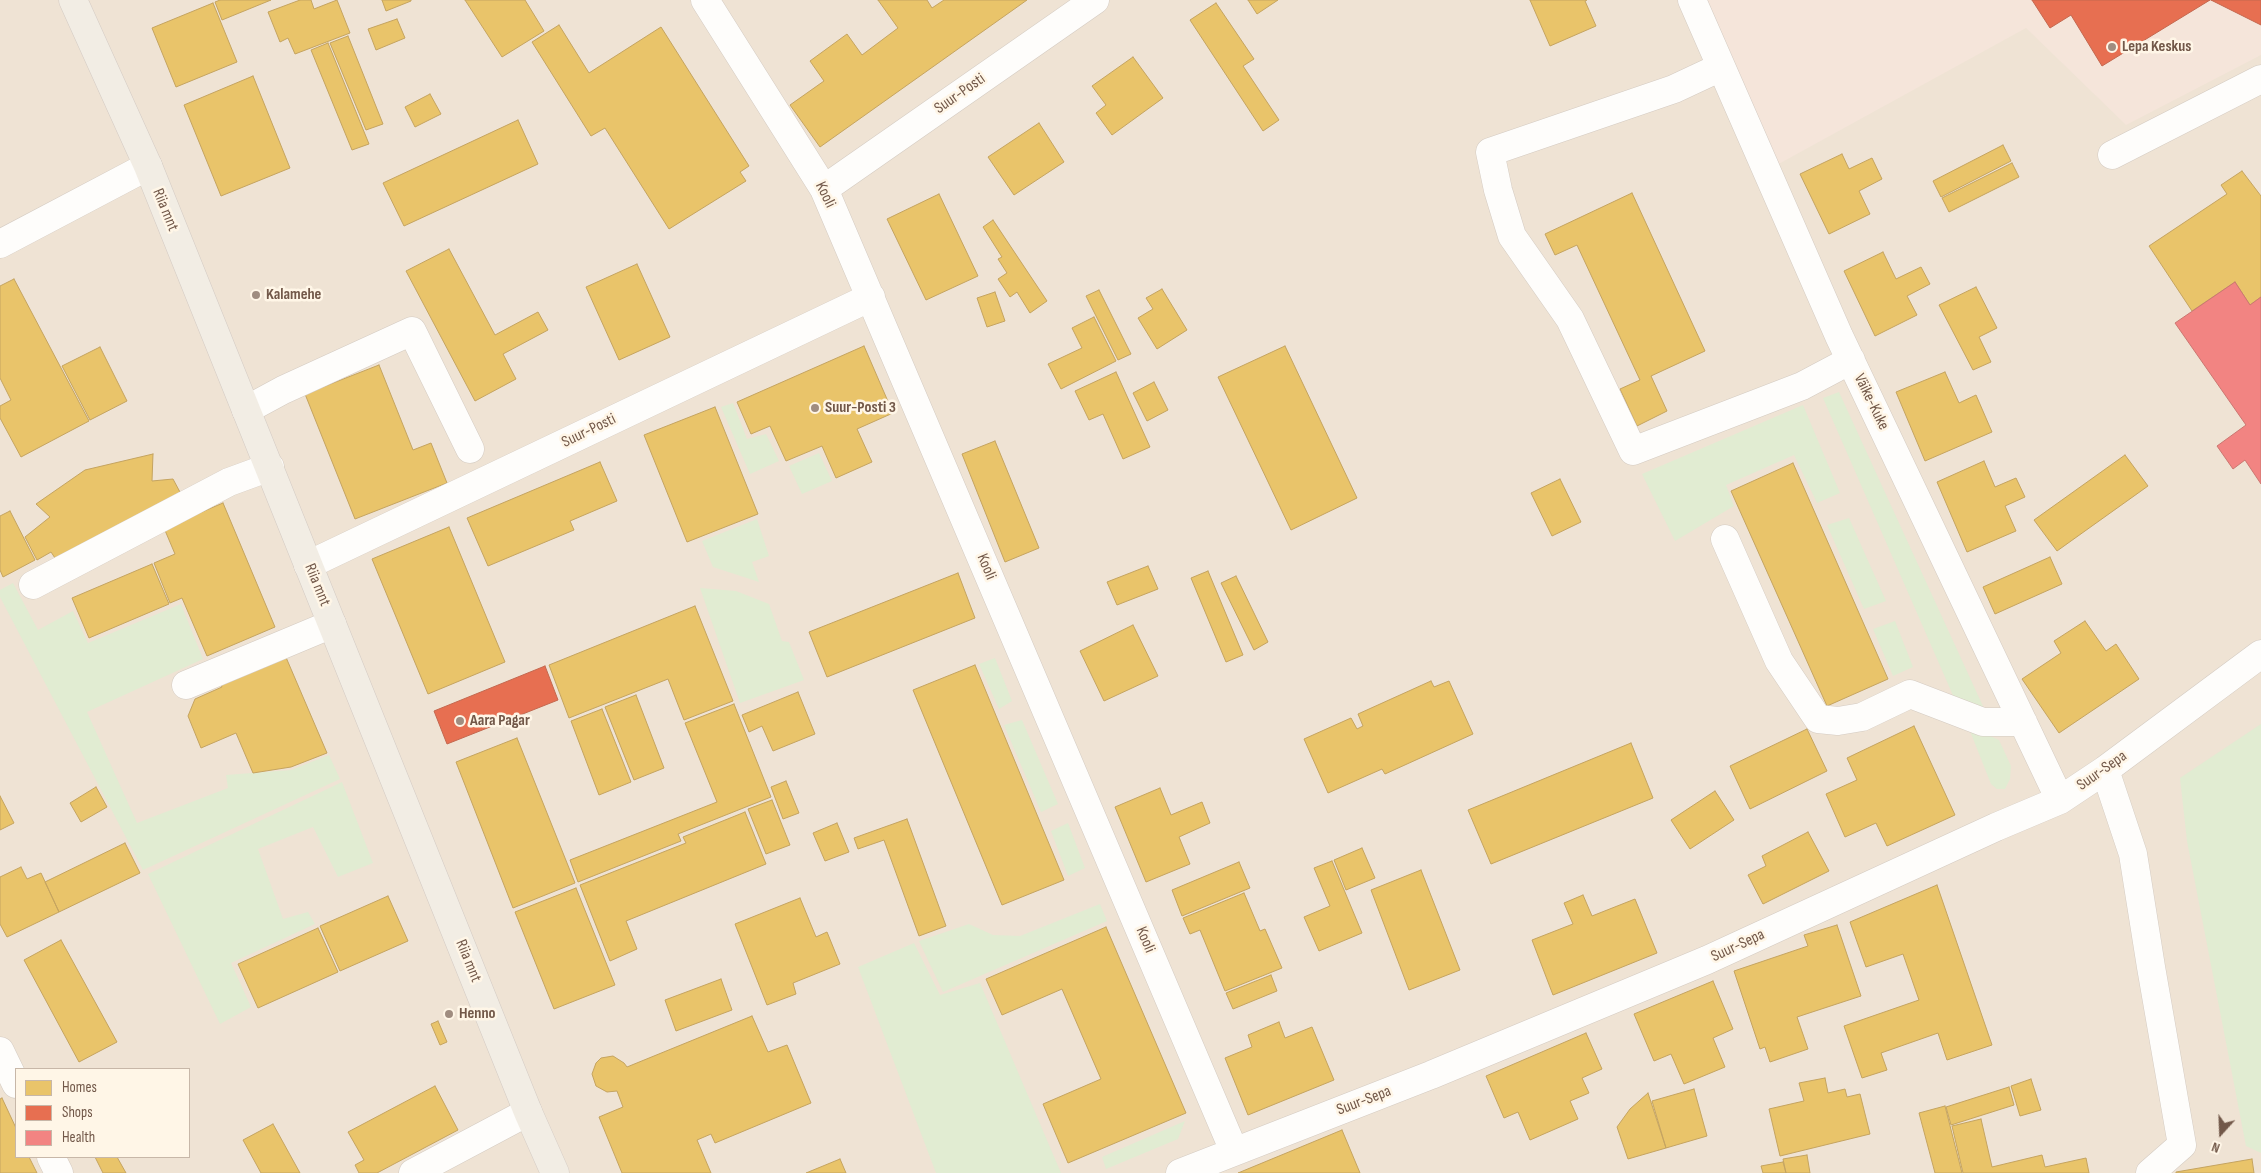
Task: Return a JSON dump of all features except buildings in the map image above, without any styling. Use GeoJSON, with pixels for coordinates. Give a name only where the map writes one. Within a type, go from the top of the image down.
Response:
{"type":"FeatureCollection","features":[{"type":"Feature","properties":{"kind":"main road","name":"Riia mnt"},"geometry":{"type":"LineString","coordinates":[[73,0],[148,166],[528,1112],[555,1173]]}},
{"type":"Feature","properties":{"kind":"street","name":"Kooli"},"geometry":{"type":"LineString","coordinates":[[705,0],[824,189],[1234,1151]]}},
{"type":"Feature","properties":{"kind":"street","name":"Suur-Posti"},"geometry":{"type":"LineString","coordinates":[[824,189],[1095,0]]}},
{"type":"Feature","properties":{"kind":"street","name":"Väike-Kuke"},"geometry":{"type":"LineString","coordinates":[[1692,0],[1851,360],[2060,800]]}},
{"type":"Feature","properties":{"kind":"street"},"geometry":{"type":"LineString","coordinates":[[1722,67],[1674,89],[1490,152],[1498,190],[1512,236],[1570,318],[1633,451],[1802,386],[1851,360]]}},
{"type":"Feature","properties":{"kind":"street"},"geometry":{"type":"LineString","coordinates":[[2112,155],[2261,79]]}},
{"type":"Feature","properties":{"kind":"street"},"geometry":{"type":"LineString","coordinates":[[0,244],[148,166]]}},
{"type":"Feature","properties":{"kind":"street","name":"Suur-Posti"},"geometry":{"type":"LineString","coordinates":[[308,565],[870,297]]}},
{"type":"Feature","properties":{"kind":"street"},"geometry":{"type":"LineString","coordinates":[[246,410],[283,390],[412,331],[470,449]]}},
{"type":"Feature","properties":{"kind":"street"},"geometry":{"type":"LineString","coordinates":[[33,585],[229,482],[270,467]]}},
{"type":"Feature","properties":{"kind":"street"},"geometry":{"type":"LineString","coordinates":[[1725,539],[1778,661],[1818,718],[1838,721],[1862,717],[1910,694],[1983,722],[2023,722]]}},
{"type":"Feature","properties":{"kind":"street"},"geometry":{"type":"LineString","coordinates":[[186,684],[332,624]]}},
{"type":"Feature","properties":{"kind":"street","name":"Suur-Sepa"},"geometry":{"type":"LineString","coordinates":[[1180,1173],[1431,1075],[1707,960],[1996,827],[2060,800],[2105,770],[2261,654]]}},
{"type":"Feature","properties":{"kind":"street"},"geometry":{"type":"LineString","coordinates":[[2105,770],[2133,854],[2182,1145],[2150,1173]]}},
{"type":"Feature","properties":{"kind":"street"},"geometry":{"type":"LineString","coordinates":[[0,1050],[15,1082]]}},
{"type":"Feature","properties":{"kind":"street"},"geometry":{"type":"LineString","coordinates":[[413,1173],[528,1112]]}},
{"type":"Feature","properties":{"kind":"street"},"geometry":{"type":"LineString","coordinates":[[52,1158],[59,1173]]}},
{"type":"Feature","properties":{"kind":"shaded area"},"geometry":{"type":"Polygon","coordinates":[[[0,0],[2261,0],[2261,1173],[0,1173],[0,0]]]}},
{"type":"Feature","properties":{"kind":"shaded area"},"geometry":{"type":"Polygon","coordinates":[[[1703,0],[2261,0],[2261,55],[2126,125],[2026,28],[1775,166],[1703,0]]]}},
{"type":"Feature","properties":{"kind":"green space"},"geometry":{"type":"Polygon","coordinates":[[[1839,392],[1987,715],[1955,700],[1823,398],[1839,392]]]}},
{"type":"Feature","properties":{"kind":"green space"},"geometry":{"type":"Polygon","coordinates":[[[733,403],[747,439],[766,434],[779,461],[750,474],[721,407],[733,403]]]}},
{"type":"Feature","properties":{"kind":"green space"},"geometry":{"type":"Polygon","coordinates":[[[1803,405],[1840,493],[1817,503],[1794,455],[1726,485],[1734,506],[1675,541],[1642,474],[1803,405]]]}},
{"type":"Feature","properties":{"kind":"green space"},"geometry":{"type":"Polygon","coordinates":[[[819,453],[832,481],[802,494],[789,466],[819,453]]]}},
{"type":"Feature","properties":{"kind":"green space"},"geometry":{"type":"Polygon","coordinates":[[[1849,518],[1886,601],[1864,609],[1827,525],[1849,518]]]}},
{"type":"Feature","properties":{"kind":"green space"},"geometry":{"type":"Polygon","coordinates":[[[757,519],[769,556],[752,562],[759,582],[713,567],[702,541],[757,519]]]}},
{"type":"Feature","properties":{"kind":"green space"},"geometry":{"type":"Polygon","coordinates":[[[13,583],[38,630],[73,611],[88,643],[181,604],[203,659],[87,712],[137,823],[228,788],[226,775],[291,770],[329,755],[340,779],[143,870],[0,597],[0,590],[13,583]]]}},
{"type":"Feature","properties":{"kind":"green space"},"geometry":{"type":"Polygon","coordinates":[[[700,588],[736,591],[769,604],[782,641],[789,642],[804,680],[740,703],[700,588]]]}},
{"type":"Feature","properties":{"kind":"green space"},"geometry":{"type":"Polygon","coordinates":[[[1895,621],[1913,667],[1893,676],[1873,629],[1895,621]]]}},
{"type":"Feature","properties":{"kind":"green space"},"geometry":{"type":"Polygon","coordinates":[[[995,658],[1012,701],[999,709],[979,664],[995,658]]]}},
{"type":"Feature","properties":{"kind":"green space"},"geometry":{"type":"Polygon","coordinates":[[[1022,720],[1058,804],[1041,812],[1004,725],[1022,720]]]}},
{"type":"Feature","properties":{"kind":"green space"},"geometry":{"type":"Polygon","coordinates":[[[2261,724],[2261,1153],[2246,1146],[2187,841],[2180,778],[2261,724]]]}},
{"type":"Feature","properties":{"kind":"green space"},"geometry":{"type":"Polygon","coordinates":[[[1968,726],[1999,740],[2011,766],[2010,779],[2005,789],[1997,789],[1991,784],[1968,726]]]}},
{"type":"Feature","properties":{"kind":"green space"},"geometry":{"type":"Polygon","coordinates":[[[342,782],[373,863],[338,877],[313,827],[258,849],[283,919],[308,912],[315,924],[231,963],[251,1007],[220,1024],[148,874],[342,782]]]}},
{"type":"Feature","properties":{"kind":"green space"},"geometry":{"type":"Polygon","coordinates":[[[1068,823],[1085,868],[1068,876],[1051,831],[1068,823]]]}},
{"type":"Feature","properties":{"kind":"green space"},"geometry":{"type":"Polygon","coordinates":[[[1100,904],[1107,921],[943,992],[919,941],[969,924],[993,935],[1020,936],[1100,904]]]}},
{"type":"Feature","properties":{"kind":"green space"},"geometry":{"type":"Polygon","coordinates":[[[914,943],[940,995],[980,983],[1061,1173],[936,1173],[858,967],[914,943]]]}},
{"type":"Feature","properties":{"kind":"green space"},"geometry":{"type":"Polygon","coordinates":[[[1185,1121],[1178,1139],[1106,1169],[1102,1157],[1185,1121]]]}},
{"type":"Feature","properties":{"kind":"place","name":"Lepa Keskus"},"geometry":{"type":"Point","coordinates":[2112,47]}},
{"type":"Feature","properties":{"kind":"place","name":"Kalamehe"},"geometry":{"type":"Point","coordinates":[256,295]}},
{"type":"Feature","properties":{"kind":"place","name":"Suur-Posti 3"},"geometry":{"type":"Point","coordinates":[815,408]}},
{"type":"Feature","properties":{"kind":"place","name":"Aara Pagar"},"geometry":{"type":"Point","coordinates":[460,721]}},
{"type":"Feature","properties":{"kind":"place","name":"Henno"},"geometry":{"type":"Point","coordinates":[449,1014]}}]}
